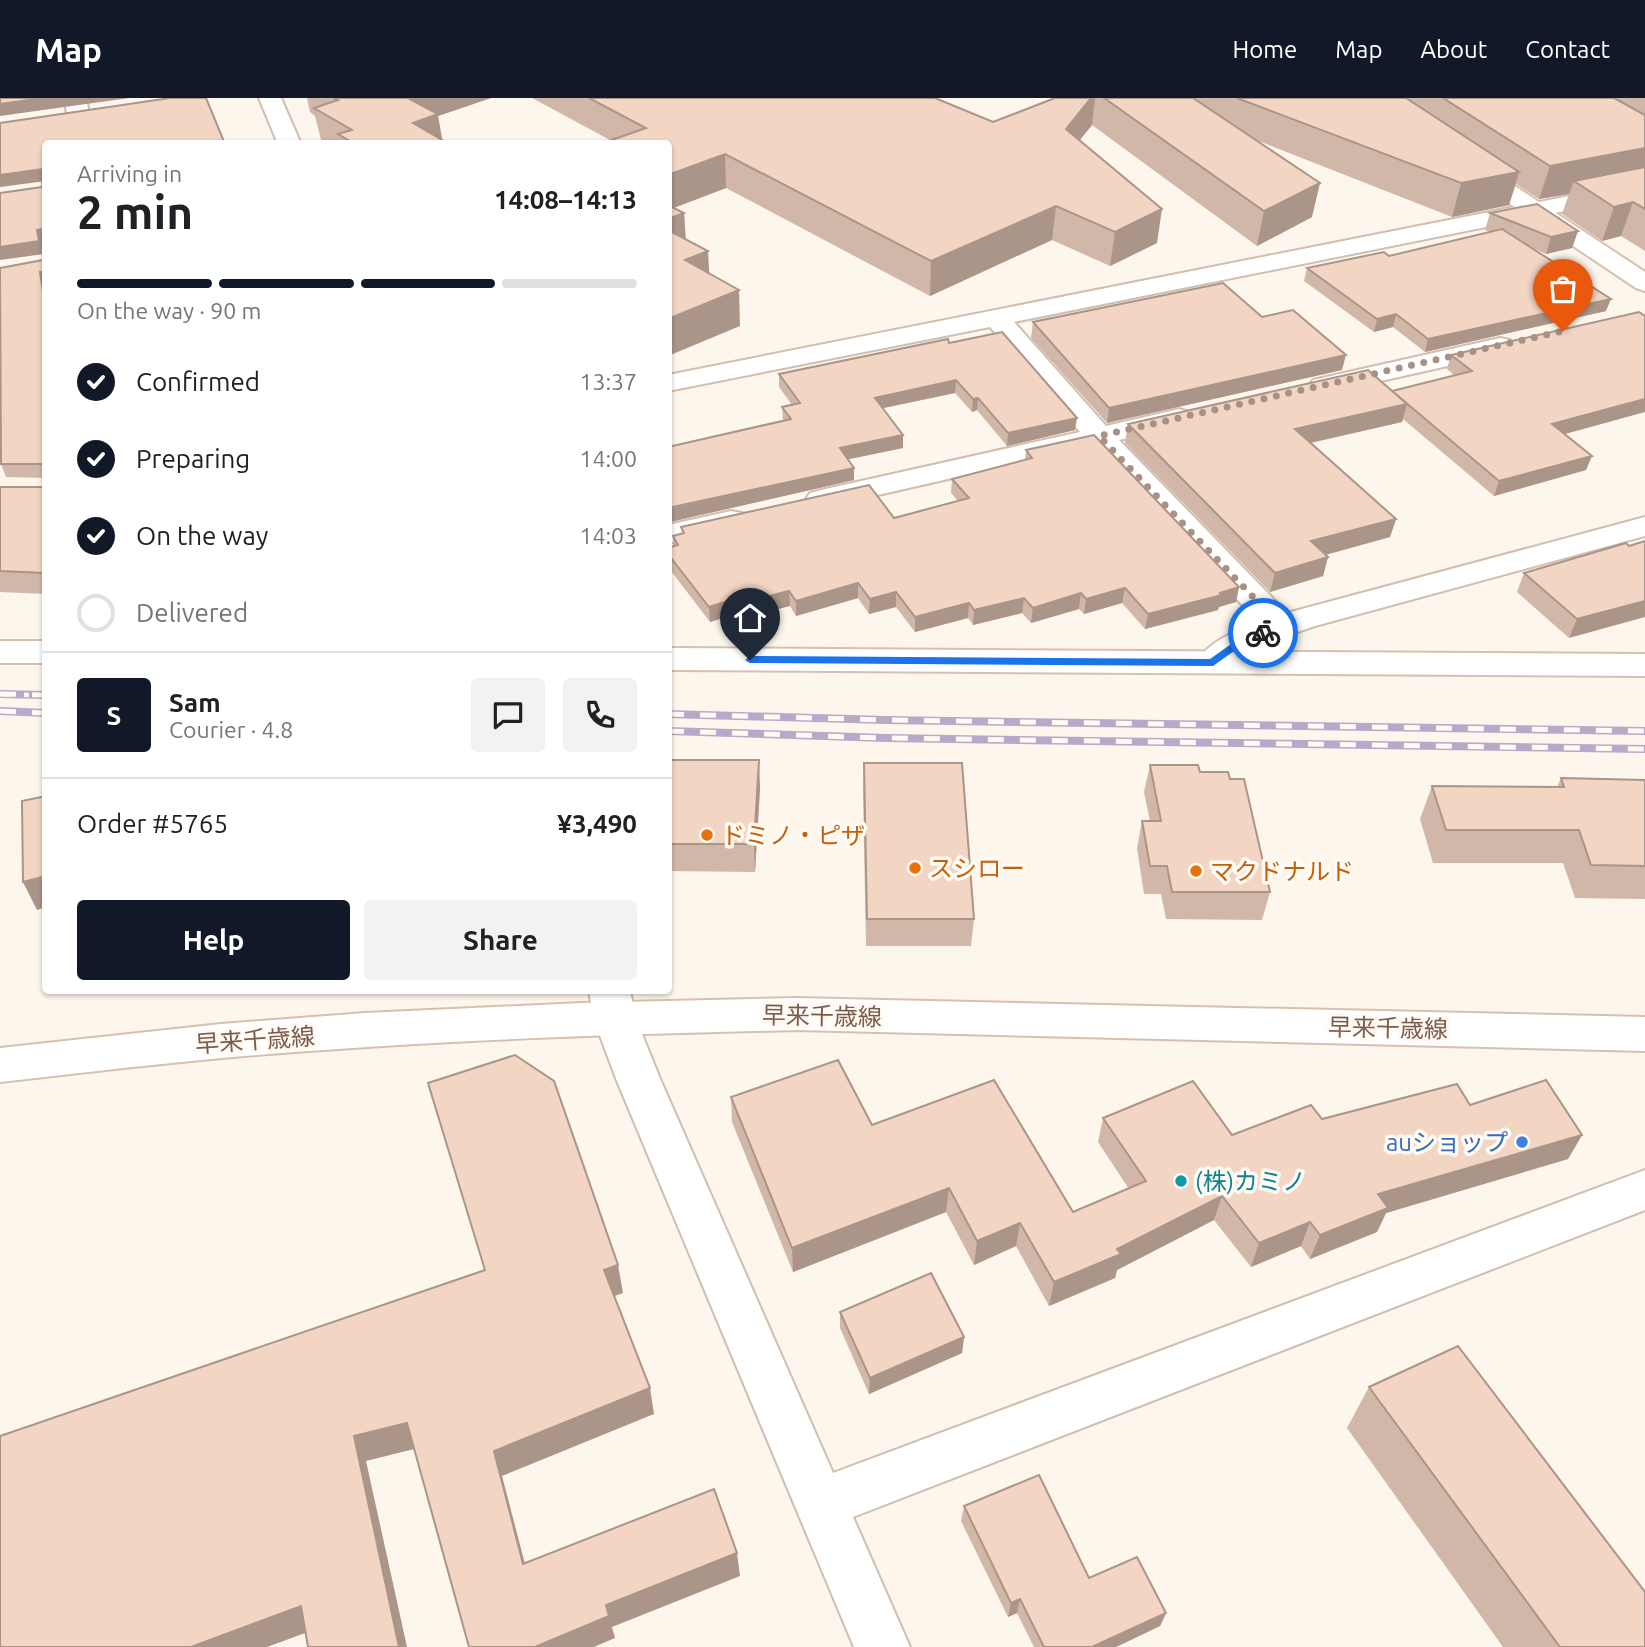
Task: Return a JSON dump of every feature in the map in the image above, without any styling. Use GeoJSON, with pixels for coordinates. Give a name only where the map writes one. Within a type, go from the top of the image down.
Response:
{"type":"FeatureCollection","features":[{"type":"Feature","properties":{"kind":"street"},"geometry":{"type":"LineString","coordinates":[[270,98],[288,140]]}},
{"type":"Feature","properties":{"kind":"street"},"geometry":{"type":"LineString","coordinates":[[52,118],[77,106],[104,111]]}},
{"type":"Feature","properties":{"kind":"street"},"geometry":{"type":"LineString","coordinates":[[77,106],[83,140]]}},
{"type":"Feature","properties":{"kind":"street"},"geometry":{"type":"LineString","coordinates":[[1454,156],[1645,283]]}},
{"type":"Feature","properties":{"kind":"street"},"geometry":{"type":"LineString","coordinates":[[672,382],[1645,188]]}},
{"type":"Feature","properties":{"kind":"street"},"geometry":{"type":"LineString","coordinates":[[996,317],[1099,436],[1282,627]]}},
{"type":"Feature","properties":{"kind":"street"},"geometry":{"type":"LineString","coordinates":[[1290,393],[1522,341]]}},
{"type":"Feature","properties":{"kind":"street"},"geometry":{"type":"LineString","coordinates":[[672,533],[1208,411]]}},
{"type":"Feature","properties":{"kind":"street"},"geometry":{"type":"LineString","coordinates":[[1213,662],[1245,639],[1282,627],[1645,526]]}},
{"type":"Feature","properties":{"kind":"street"},"geometry":{"type":"LineString","coordinates":[[0,652],[42,652]]}},
{"type":"Feature","properties":{"kind":"street"},"geometry":{"type":"LineString","coordinates":[[672,659],[1645,665]]}},
{"type":"Feature","properties":{"kind":"street"},"geometry":{"type":"LineString","coordinates":[[611,1004],[639,1082],[882,1647]]}},
{"type":"Feature","properties":{"kind":"street","name":"早来千歳線"},"geometry":{"type":"LineString","coordinates":[[0,1065],[611,1004],[798,1014],[1645,1034]]}},
{"type":"Feature","properties":{"kind":"street"},"geometry":{"type":"LineString","coordinates":[[821,1503],[1645,1190]]}},
{"type":"Feature","properties":{"kind":"building"},"geometry":{"type":"Polygon","coordinates":[[[0,98],[43,98],[0,104],[0,98]]]}},
{"type":"Feature","properties":{"kind":"building"},"geometry":{"type":"Polygon","coordinates":[[[170,98],[206,98],[223,140],[42,140],[42,169],[0,175],[0,123],[170,98]]]}},
{"type":"Feature","properties":{"kind":"building"},"geometry":{"type":"Polygon","coordinates":[[[334,98],[408,98],[438,114],[413,123],[442,140],[348,140],[338,134],[352,130],[314,108],[338,100],[334,98]]]}},
{"type":"Feature","properties":{"kind":"building"},"geometry":{"type":"Polygon","coordinates":[[[589,98],[935,98],[993,122],[1055,98],[1091,98],[1066,129],[1162,209],[1115,232],[1056,206],[931,261],[725,154],[672,174],[672,140],[612,140],[646,128],[589,98]]]}},
{"type":"Feature","properties":{"kind":"building"},"geometry":{"type":"Polygon","coordinates":[[[1104,98],[1193,98],[1320,183],[1264,211],[1104,98]]]}},
{"type":"Feature","properties":{"kind":"building"},"geometry":{"type":"Polygon","coordinates":[[[1237,98],[1406,98],[1519,172],[1461,183],[1237,98]]]}},
{"type":"Feature","properties":{"kind":"building"},"geometry":{"type":"Polygon","coordinates":[[[1443,98],[1614,98],[1645,115],[1645,148],[1550,166],[1443,98]]]}},
{"type":"Feature","properties":{"kind":"building"},"geometry":{"type":"Polygon","coordinates":[[[1645,167],[1645,209],[1633,202],[1614,207],[1574,181],[1645,167]]]}},
{"type":"Feature","properties":{"kind":"building"},"geometry":{"type":"Polygon","coordinates":[[[42,187],[42,229],[37,230],[39,241],[0,247],[0,193],[42,187]]]}},
{"type":"Feature","properties":{"kind":"building"},"geometry":{"type":"Polygon","coordinates":[[[1537,204],[1578,231],[1551,237],[1490,213],[1537,204]]]}},
{"type":"Feature","properties":{"kind":"building"},"geometry":{"type":"Polygon","coordinates":[[[672,207],[684,213],[672,218],[672,207]]]}},
{"type":"Feature","properties":{"kind":"building"},"geometry":{"type":"Polygon","coordinates":[[[1502,229],[1611,299],[1428,339],[1396,314],[1377,319],[1307,268],[1384,252],[1389,256],[1502,229]]]}},
{"type":"Feature","properties":{"kind":"building"},"geometry":{"type":"Polygon","coordinates":[[[672,232],[708,251],[685,260],[739,290],[672,317],[672,232]]]}},
{"type":"Feature","properties":{"kind":"building"},"geometry":{"type":"Polygon","coordinates":[[[42,260],[42,464],[1,464],[0,268],[42,260]]]}},
{"type":"Feature","properties":{"kind":"building"},"geometry":{"type":"Polygon","coordinates":[[[1223,283],[1262,317],[1293,310],[1346,355],[1109,408],[1033,322],[1223,283]]]}},
{"type":"Feature","properties":{"kind":"building"},"geometry":{"type":"Polygon","coordinates":[[[1639,312],[1645,316],[1645,399],[1552,424],[1592,456],[1499,481],[1392,391],[1472,371],[1451,355],[1639,312]]]}},
{"type":"Feature","properties":{"kind":"building"},"geometry":{"type":"Polygon","coordinates":[[[1002,332],[1077,418],[1008,433],[978,398],[973,399],[956,380],[875,398],[903,435],[840,448],[854,468],[672,507],[672,446],[791,419],[782,407],[800,403],[779,374],[948,339],[949,343],[1002,332]]]}},
{"type":"Feature","properties":{"kind":"building"},"geometry":{"type":"Polygon","coordinates":[[[1368,370],[1407,404],[1295,429],[1396,519],[1311,541],[1328,557],[1275,573],[1128,424],[1368,370]]]}},
{"type":"Feature","properties":{"kind":"building"},"geometry":{"type":"Polygon","coordinates":[[[1094,435],[1239,587],[1220,593],[1222,595],[1148,614],[1125,588],[1086,599],[1081,593],[1033,608],[1024,598],[974,610],[969,603],[915,617],[896,592],[870,599],[858,583],[796,601],[789,591],[737,604],[734,599],[709,607],[672,559],[672,547],[678,545],[673,536],[684,533],[681,527],[869,485],[894,518],[969,498],[952,479],[1032,458],[1026,450],[1094,435]]]}},
{"type":"Feature","properties":{"kind":"building"},"geometry":{"type":"Polygon","coordinates":[[[0,487],[42,487],[42,573],[0,571],[0,487]]]}},
{"type":"Feature","properties":{"kind":"building"},"geometry":{"type":"Polygon","coordinates":[[[1645,541],[1645,601],[1577,619],[1524,573],[1626,543],[1629,546],[1645,541]]]}},
{"type":"Feature","properties":{"kind":"building"},"geometry":{"type":"Polygon","coordinates":[[[672,760],[759,760],[754,844],[672,844],[672,760]]]}},
{"type":"Feature","properties":{"kind":"building","name":"スシロー"},"geometry":{"type":"Polygon","coordinates":[[[864,763],[962,763],[974,919],[867,919],[864,763]]]}},
{"type":"Feature","properties":{"kind":"building","name":"マクドナルド"},"geometry":{"type":"Polygon","coordinates":[[[1150,765],[1198,765],[1200,772],[1228,772],[1230,779],[1244,779],[1270,892],[1172,892],[1167,866],[1150,866],[1142,821],[1161,821],[1150,765]]]}},
{"type":"Feature","properties":{"kind":"building"},"geometry":{"type":"Polygon","coordinates":[[[1561,778],[1645,780],[1645,866],[1591,865],[1579,830],[1446,830],[1432,786],[1564,787],[1561,778]]]}},
{"type":"Feature","properties":{"kind":"building"},"geometry":{"type":"Polygon","coordinates":[[[42,797],[42,877],[23,882],[22,801],[42,797]]]}},
{"type":"Feature","properties":{"kind":"building"},"geometry":{"type":"Polygon","coordinates":[[[515,1055],[554,1081],[618,1265],[604,1270],[650,1388],[494,1451],[523,1564],[714,1489],[737,1553],[606,1605],[609,1616],[535,1647],[469,1647],[407,1423],[354,1436],[399,1647],[308,1647],[301,1606],[191,1647],[0,1647],[0,1436],[485,1270],[428,1083],[515,1055]]]}},
{"type":"Feature","properties":{"kind":"building"},"geometry":{"type":"Polygon","coordinates":[[[838,1060],[872,1125],[994,1080],[1073,1212],[1146,1181],[1103,1118],[1193,1081],[1232,1135],[1311,1105],[1322,1119],[1457,1084],[1470,1105],[1546,1080],[1582,1135],[1378,1194],[1388,1208],[1320,1235],[1310,1222],[1259,1243],[1222,1196],[1117,1249],[1121,1254],[1054,1282],[1020,1223],[977,1241],[949,1188],[792,1248],[731,1097],[838,1060]]]}},
{"type":"Feature","properties":{"kind":"building"},"geometry":{"type":"Polygon","coordinates":[[[931,1273],[964,1337],[870,1378],[840,1312],[931,1273]]]}},
{"type":"Feature","properties":{"kind":"building"},"geometry":{"type":"Polygon","coordinates":[[[1458,1346],[1645,1592],[1645,1647],[1560,1647],[1369,1387],[1458,1346]]]}},
{"type":"Feature","properties":{"kind":"building"},"geometry":{"type":"Polygon","coordinates":[[[1039,1475],[1089,1578],[1137,1557],[1166,1613],[1092,1647],[1044,1647],[1020,1599],[1011,1603],[964,1506],[1039,1475]]]}},
{"type":"Feature","properties":{"kind":"railway"},"geometry":{"type":"LineString","coordinates":[[29,695],[0,694],[42,695]]}},
{"type":"Feature","properties":{"kind":"railway"},"geometry":{"type":"LineString","coordinates":[[0,711],[42,713]]}},
{"type":"Feature","properties":{"kind":"railway"},"geometry":{"type":"LineString","coordinates":[[672,714],[886,720],[1645,731]]}},
{"type":"Feature","properties":{"kind":"railway"},"geometry":{"type":"LineString","coordinates":[[672,731],[886,738],[1645,749]]}},
{"type":"Feature","properties":{"kind":"way so far"},"geometry":{"type":"LineString","coordinates":[[1263,633],[1282,627],[1099,436],[1563,331]]}},
{"type":"Feature","properties":{"kind":"place","name":"ドミノ・ピザ"},"geometry":{"type":"Point","coordinates":[707,835]}},
{"type":"Feature","properties":{"kind":"place","name":"スシロー"},"geometry":{"type":"Point","coordinates":[915,868]}},
{"type":"Feature","properties":{"kind":"place","name":"マクドナルド"},"geometry":{"type":"Point","coordinates":[1196,871]}},
{"type":"Feature","properties":{"kind":"place","name":"auショップ"},"geometry":{"type":"Point","coordinates":[1522,1142]}},
{"type":"Feature","properties":{"kind":"place","name":"(株)カミノ"},"geometry":{"type":"Point","coordinates":[1181,1181]}},
{"type":"Feature","properties":{"kind":"route"},"geometry":{"type":"LineString","coordinates":[[750,660],[1213,662],[1245,639],[1263,633]]}}]}
